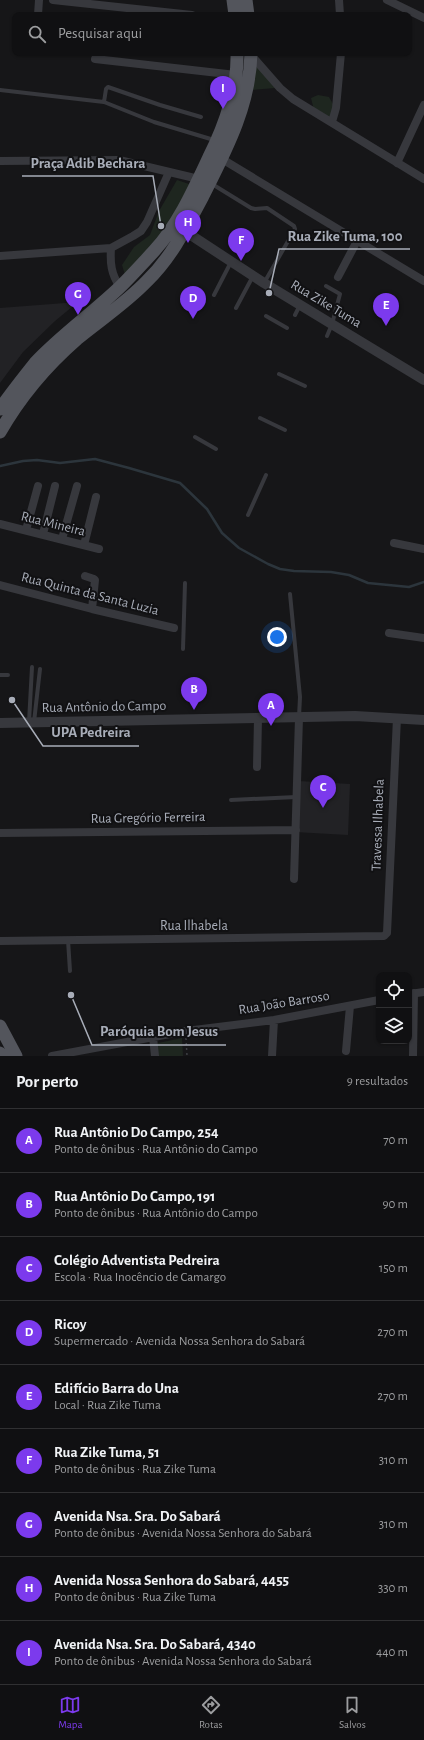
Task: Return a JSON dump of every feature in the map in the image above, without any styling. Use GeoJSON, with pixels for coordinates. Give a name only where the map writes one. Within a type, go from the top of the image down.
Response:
{"type":"FeatureCollection","features":[{"type":"Feature","properties":{"kind":"main road"},"geometry":{"type":"LineString","coordinates":[[233,0],[235,12]]}},
{"type":"Feature","properties":{"kind":"main road"},"geometry":{"type":"LineString","coordinates":[[246,0],[248,12]]}},
{"type":"Feature","properties":{"kind":"main road"},"geometry":{"type":"LineString","coordinates":[[0,432],[22,398],[55,359],[148,283],[167,258],[179,227],[204,181],[231,102],[236,75],[237,56]]}},
{"type":"Feature","properties":{"kind":"main road"},"geometry":{"type":"LineString","coordinates":[[204,181],[222,159],[242,110],[248,81],[251,56]]}},
{"type":"Feature","properties":{"kind":"main road"},"geometry":{"type":"LineString","coordinates":[[0,409],[36,363],[64,336],[120,287],[179,227]]}},
{"type":"Feature","properties":{"kind":"main road"},"geometry":{"type":"LineString","coordinates":[[0,1026],[16,1056]]}},
{"type":"Feature","properties":{"kind":"street"},"geometry":{"type":"LineString","coordinates":[[38,12],[39,0]]}},
{"type":"Feature","properties":{"kind":"street"},"geometry":{"type":"LineString","coordinates":[[53,0],[164,12]]}},
{"type":"Feature","properties":{"kind":"street"},"geometry":{"type":"LineString","coordinates":[[339,0],[340,12]]}},
{"type":"Feature","properties":{"kind":"street"},"geometry":{"type":"LineString","coordinates":[[386,0],[411,12]]}},
{"type":"Feature","properties":{"kind":"street"},"geometry":{"type":"LineString","coordinates":[[412,12],[424,18]]}},
{"type":"Feature","properties":{"kind":"street"},"geometry":{"type":"LineString","coordinates":[[253,56],[280,88],[293,99],[424,179]]}},
{"type":"Feature","properties":{"kind":"street"},"geometry":{"type":"LineString","coordinates":[[332,122],[336,108],[341,56]]}},
{"type":"Feature","properties":{"kind":"street"},"geometry":{"type":"LineString","coordinates":[[95,59],[236,75]]}},
{"type":"Feature","properties":{"kind":"street"},"geometry":{"type":"LineString","coordinates":[[397,162],[424,105]]}},
{"type":"Feature","properties":{"kind":"street"},"geometry":{"type":"LineString","coordinates":[[222,159],[424,281]]}},
{"type":"Feature","properties":{"kind":"street"},"geometry":{"type":"LineString","coordinates":[[0,161],[119,160],[204,181]]}},
{"type":"Feature","properties":{"kind":"street"},"geometry":{"type":"LineString","coordinates":[[0,256],[111,248],[133,236],[148,222],[169,172]]}},
{"type":"Feature","properties":{"kind":"street","name":"Rua Zike Tuma"},"geometry":{"type":"LineString","coordinates":[[179,227],[264,283],[424,380]]}},
{"type":"Feature","properties":{"kind":"street"},"geometry":{"type":"LineString","coordinates":[[338,277],[357,240]]}},
{"type":"Feature","properties":{"kind":"street"},"geometry":{"type":"LineString","coordinates":[[111,248],[110,265],[115,279],[120,287]]}},
{"type":"Feature","properties":{"kind":"street"},"geometry":{"type":"LineString","coordinates":[[26,530],[38,486]]}},
{"type":"Feature","properties":{"kind":"street"},"geometry":{"type":"LineString","coordinates":[[43,534],[55,486]]}},
{"type":"Feature","properties":{"kind":"street"},"geometry":{"type":"LineString","coordinates":[[62,539],[77,486]]}},
{"type":"Feature","properties":{"kind":"street"},"geometry":{"type":"LineString","coordinates":[[84,545],[96,497]]}},
{"type":"Feature","properties":{"kind":"street","name":"Rua Mineira"},"geometry":{"type":"LineString","coordinates":[[0,524],[99,549]]}},
{"type":"Feature","properties":{"kind":"street"},"geometry":{"type":"LineString","coordinates":[[394,543],[424,549]]}},
{"type":"Feature","properties":{"kind":"street"},"geometry":{"type":"LineString","coordinates":[[85,576],[95,580],[92,609]]}},
{"type":"Feature","properties":{"kind":"street","name":"Rua Quinta da Santa Luzia"},"geometry":{"type":"LineString","coordinates":[[0,585],[92,609],[174,628]]}},
{"type":"Feature","properties":{"kind":"street"},"geometry":{"type":"LineString","coordinates":[[389,633],[424,638]]}},
{"type":"Feature","properties":{"kind":"street","name":"Rua Antônio do Campo"},"geometry":{"type":"LineString","coordinates":[[0,723],[355,716],[424,719]]}},
{"type":"Feature","properties":{"kind":"street"},"geometry":{"type":"LineString","coordinates":[[257,767],[258,718]]}},
{"type":"Feature","properties":{"kind":"street"},"geometry":{"type":"LineString","coordinates":[[294,880],[299,718]]}},
{"type":"Feature","properties":{"kind":"street","name":"Travessa Ilhabela"},"geometry":{"type":"LineString","coordinates":[[387,933],[397,718]]}},
{"type":"Feature","properties":{"kind":"street","name":"Rua Gregório Ferreira"},"geometry":{"type":"LineString","coordinates":[[0,833],[296,830]]}},
{"type":"Feature","properties":{"kind":"street","name":"Rua Ilhabela"},"geometry":{"type":"LineString","coordinates":[[0,941],[382,937],[387,933]]}},
{"type":"Feature","properties":{"kind":"street"},"geometry":{"type":"LineString","coordinates":[[413,1056],[412,994],[424,992]]}},
{"type":"Feature","properties":{"kind":"street","name":"Rua João Barroso"},"geometry":{"type":"LineString","coordinates":[[52,1056],[186,1031],[274,1020],[376,1001]]}},
{"type":"Feature","properties":{"kind":"street"},"geometry":{"type":"LineString","coordinates":[[346,1052],[350,1006]]}},
{"type":"Feature","properties":{"kind":"street"},"geometry":{"type":"LineString","coordinates":[[272,1056],[274,1020]]}},
{"type":"Feature","properties":{"kind":"street"},"geometry":{"type":"LineString","coordinates":[[153,1037],[155,1056]]}},
{"type":"Feature","properties":{"kind":"lane"},"geometry":{"type":"LineString","coordinates":[[104,102],[106,89],[108,87],[201,117]]}},
{"type":"Feature","properties":{"kind":"lane"},"geometry":{"type":"LineString","coordinates":[[0,90],[104,102],[154,122],[217,141]]}},
{"type":"Feature","properties":{"kind":"lane"},"geometry":{"type":"LineString","coordinates":[[204,181],[251,208],[267,208],[294,226],[295,229],[264,283]]}},
{"type":"Feature","properties":{"kind":"lane"},"geometry":{"type":"LineString","coordinates":[[214,295],[231,262]]}},
{"type":"Feature","properties":{"kind":"lane"},"geometry":{"type":"LineString","coordinates":[[236,308],[253,276]]}},
{"type":"Feature","properties":{"kind":"lane"},"geometry":{"type":"LineString","coordinates":[[326,286],[340,294],[332,324],[326,336]]}},
{"type":"Feature","properties":{"kind":"lane"},"geometry":{"type":"LineString","coordinates":[[295,315],[300,305]]}},
{"type":"Feature","properties":{"kind":"lane"},"geometry":{"type":"LineString","coordinates":[[266,316],[287,328]]}},
{"type":"Feature","properties":{"kind":"lane"},"geometry":{"type":"LineString","coordinates":[[278,374],[305,386]]}},
{"type":"Feature","properties":{"kind":"lane"},"geometry":{"type":"LineString","coordinates":[[260,418],[285,430]]}},
{"type":"Feature","properties":{"kind":"lane"},"geometry":{"type":"LineString","coordinates":[[195,437],[216,449]]}},
{"type":"Feature","properties":{"kind":"lane"},"geometry":{"type":"LineString","coordinates":[[248,515],[266,475]]}},
{"type":"Feature","properties":{"kind":"lane"},"geometry":{"type":"LineString","coordinates":[[183,649],[185,583]]}},
{"type":"Feature","properties":{"kind":"lane"},"geometry":{"type":"LineString","coordinates":[[290,594],[300,698],[299,718]]}},
{"type":"Feature","properties":{"kind":"lane"},"geometry":{"type":"LineString","coordinates":[[174,628],[184,628]]}},
{"type":"Feature","properties":{"kind":"lane"},"geometry":{"type":"LineString","coordinates":[[32,667],[32,722]]}},
{"type":"Feature","properties":{"kind":"lane"},"geometry":{"type":"LineString","coordinates":[[32,722],[40,669]]}},
{"type":"Feature","properties":{"kind":"lane"},"geometry":{"type":"LineString","coordinates":[[0,675],[8,676]]}},
{"type":"Feature","properties":{"kind":"lane"},"geometry":{"type":"LineString","coordinates":[[231,800],[296,797]]}},
{"type":"Feature","properties":{"kind":"lane"},"geometry":{"type":"LineString","coordinates":[[68,940],[70,971]]}},
{"type":"Feature","properties":{"kind":"path"},"geometry":{"type":"LineString","coordinates":[[186,1031],[187,1056]]}},
{"type":"Feature","properties":{"kind":"shaded area"},"geometry":{"type":"Polygon","coordinates":[[[255,63],[275,88],[252,90],[255,63]]]}},
{"type":"Feature","properties":{"kind":"shaded area"},"geometry":{"type":"Polygon","coordinates":[[[318,95],[329,97],[334,106],[330,119],[314,110],[311,98],[318,95]]]}},
{"type":"Feature","properties":{"kind":"shaded area"},"geometry":{"type":"Polygon","coordinates":[[[177,180],[192,185],[166,231],[125,275],[122,265],[134,247],[150,235],[159,211],[177,180]]]}},
{"type":"Feature","properties":{"kind":"shaded area"},"geometry":{"type":"Polygon","coordinates":[[[78,302],[55,321],[23,352],[0,383],[0,308],[78,302]]]}},
{"type":"Feature","properties":{"kind":"shaded area"},"geometry":{"type":"Polygon","coordinates":[[[298,781],[350,784],[348,835],[295,832],[298,781]]]}},
{"type":"Feature","properties":{"kind":"shaded area"},"geometry":{"type":"Polygon","coordinates":[[[182,1038],[183,1056],[158,1056],[158,1043],[182,1038]]]}},
{"type":"Feature","properties":{"kind":"waterway"},"geometry":{"type":"LineString","coordinates":[[0,466],[23,461],[37,460],[60,463],[95,459],[129,468],[180,483],[207,509],[222,533],[239,548],[280,569],[331,572],[349,575],[368,583],[409,587],[424,582]]}},
{"type":"Feature","properties":{"kind":"place","name":"Avenida Nsa. Sra. Do Sabará, 4340"},"geometry":{"type":"Point","coordinates":[223,109]}},
{"type":"Feature","properties":{"kind":"place","name":"Praça Adib Bechara"},"geometry":{"type":"Point","coordinates":[161,226]}},
{"type":"Feature","properties":{"kind":"place","name":"Avenida Nossa Senhora do Sabará, 4455"},"geometry":{"type":"Point","coordinates":[188,243]}},
{"type":"Feature","properties":{"kind":"place","name":"Rua Zike Tuma, 51"},"geometry":{"type":"Point","coordinates":[241,261]}},
{"type":"Feature","properties":{"kind":"place","name":"Rua Zike Tuma, 100"},"geometry":{"type":"Point","coordinates":[269,293]}},
{"type":"Feature","properties":{"kind":"place","name":"Avenida Nsa. Sra. Do Sabará"},"geometry":{"type":"Point","coordinates":[78,315]}},
{"type":"Feature","properties":{"kind":"place","name":"Ricoy"},"geometry":{"type":"Point","coordinates":[193,319]}},
{"type":"Feature","properties":{"kind":"place","name":"Edifício Barra do Una"},"geometry":{"type":"Point","coordinates":[386,326]}},
{"type":"Feature","properties":{"kind":"place","name":"UPA Pedreira"},"geometry":{"type":"Point","coordinates":[12,700]}},
{"type":"Feature","properties":{"kind":"place","name":"Rua Antônio Do Campo, 191"},"geometry":{"type":"Point","coordinates":[194,710]}},
{"type":"Feature","properties":{"kind":"place","name":"Rua Antônio Do Campo, 254"},"geometry":{"type":"Point","coordinates":[271,726]}},
{"type":"Feature","properties":{"kind":"place","name":"Colégio Adventista Pedreira"},"geometry":{"type":"Point","coordinates":[323,808]}},
{"type":"Feature","properties":{"kind":"place","name":"Paróquia Bom Jesus"},"geometry":{"type":"Point","coordinates":[71,995]}}]}
